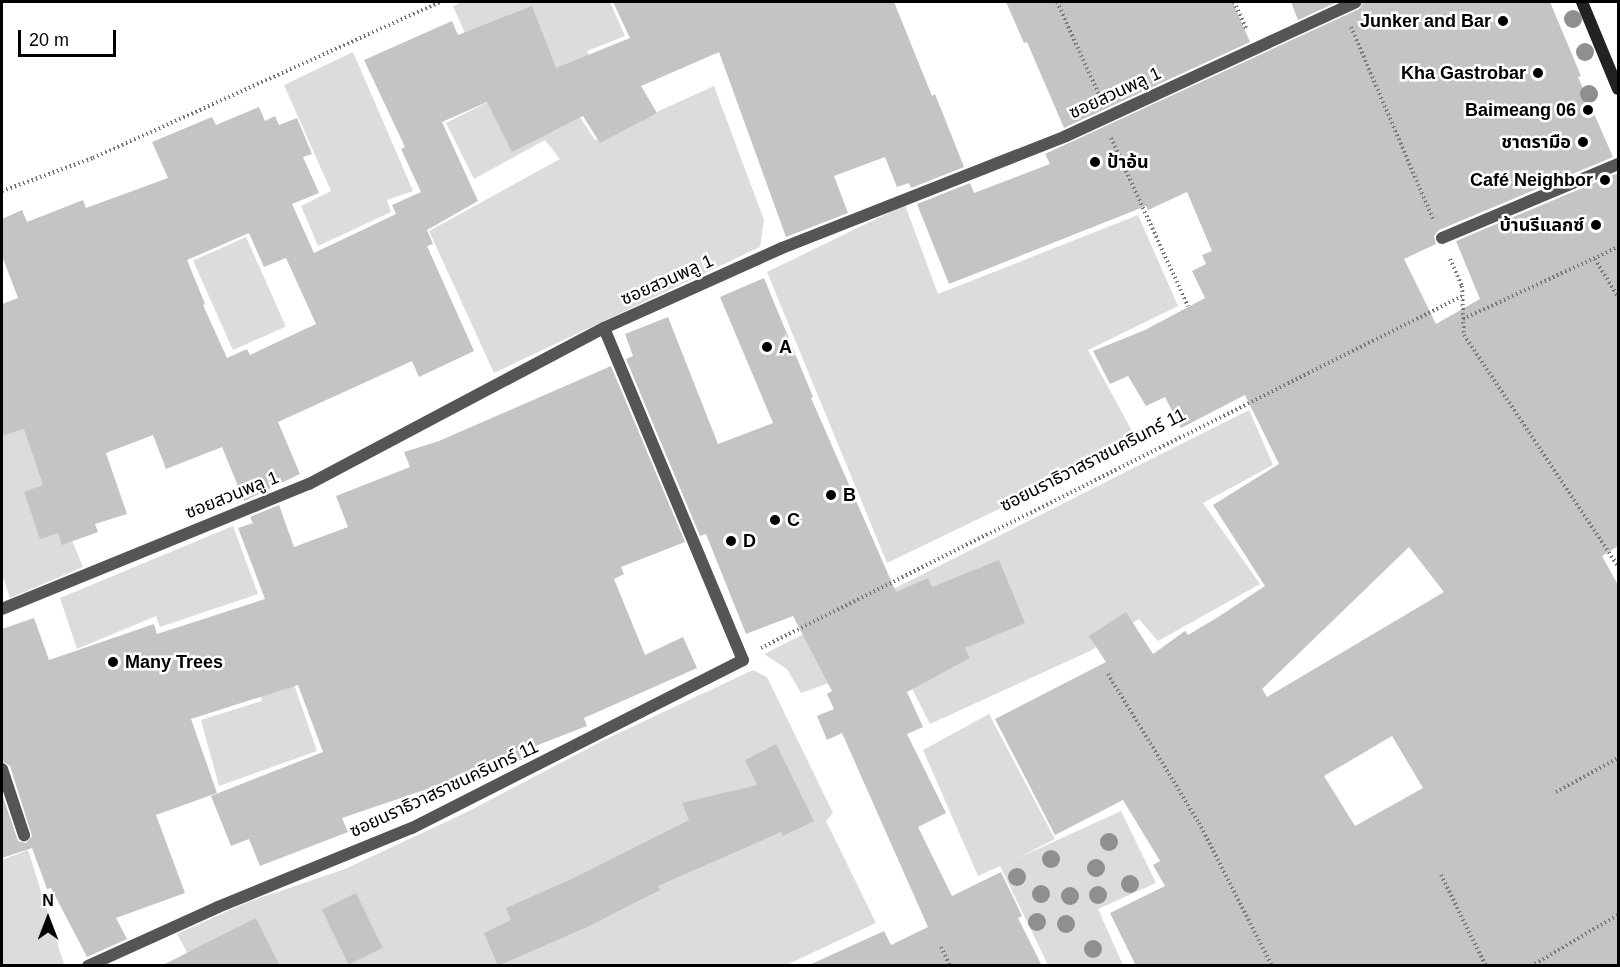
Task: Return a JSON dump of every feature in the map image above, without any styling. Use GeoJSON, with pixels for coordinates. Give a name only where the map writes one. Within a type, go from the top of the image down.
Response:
{"type":"FeatureCollection","features":[{"type":"Feature","properties":{"kind":"main road"},"geometry":{"type":"LineString","coordinates":[[1582,2],[1618,89]]}},
{"type":"Feature","properties":{"kind":"street","name":"ซอยสวนพลู 1"},"geometry":{"type":"LineString","coordinates":[[2,609],[309,484],[604,328],[782,248],[1066,136],[1255,46],[1356,2]]}},
{"type":"Feature","properties":{"kind":"street"},"geometry":{"type":"LineString","coordinates":[[1442,238],[1618,164]]}},
{"type":"Feature","properties":{"kind":"street"},"geometry":{"type":"LineString","coordinates":[[604,328],[743,660]]}},
{"type":"Feature","properties":{"kind":"street","name":"ซอยนราธิวาสราชนครินทร์ 11"},"geometry":{"type":"LineString","coordinates":[[88,966],[218,907],[412,828],[743,660]]}},
{"type":"Feature","properties":{"kind":"street"},"geometry":{"type":"LineString","coordinates":[[2,769],[24,835]]}},
{"type":"Feature","properties":{"kind":"path"},"geometry":{"type":"LineString","coordinates":[[2,191],[93,158],[440,2]]}},
{"type":"Feature","properties":{"kind":"path"},"geometry":{"type":"LineString","coordinates":[[1057,2],[1108,116],[1111,137],[1188,306]]}},
{"type":"Feature","properties":{"kind":"path"},"geometry":{"type":"LineString","coordinates":[[1234,2],[1255,46]]}},
{"type":"Feature","properties":{"kind":"path"},"geometry":{"type":"LineString","coordinates":[[1342,7],[1462,286],[1464,335],[1618,566]]}},
{"type":"Feature","properties":{"kind":"path"},"geometry":{"type":"LineString","coordinates":[[1463,319],[1618,247]]}},
{"type":"Feature","properties":{"kind":"path"},"geometry":{"type":"LineString","coordinates":[[1595,259],[1618,297]]}},
{"type":"Feature","properties":{"kind":"path","name":"ซอยนราธิวาสราชนครินทร์ 11"},"geometry":{"type":"LineString","coordinates":[[743,660],[767,643],[1462,296]]}},
{"type":"Feature","properties":{"kind":"path"},"geometry":{"type":"LineString","coordinates":[[1108,674],[1199,823],[1272,966]]}},
{"type":"Feature","properties":{"kind":"path"},"geometry":{"type":"LineString","coordinates":[[1556,792],[1618,758]]}},
{"type":"Feature","properties":{"kind":"path"},"geometry":{"type":"LineString","coordinates":[[1441,875],[1486,966]]}},
{"type":"Feature","properties":{"kind":"path"},"geometry":{"type":"LineString","coordinates":[[1531,966],[1618,915]]}},
{"type":"Feature","properties":{"kind":"path"},"geometry":{"type":"LineString","coordinates":[[941,947],[950,966]]}},
{"type":"Feature","properties":{"kind":"shaded area"},"geometry":{"type":"Polygon","coordinates":[[[463,2],[610,2],[625,36],[587,51],[608,93],[574,108],[595,140],[714,86],[764,220],[760,247],[494,373],[429,231],[560,159],[545,140],[474,179],[446,123],[494,99],[453,6],[463,2]]]}},
{"type":"Feature","properties":{"kind":"shaded area"},"geometry":{"type":"Polygon","coordinates":[[[353,52],[413,191],[387,200],[391,212],[318,246],[301,206],[331,191],[284,85],[353,52]]]}},
{"type":"Feature","properties":{"kind":"shaded area"},"geometry":{"type":"Polygon","coordinates":[[[905,205],[938,294],[1138,215],[1178,306],[1088,350],[1138,442],[887,563],[767,272],[905,205]]]}},
{"type":"Feature","properties":{"kind":"shaded area"},"geometry":{"type":"Polygon","coordinates":[[[246,237],[286,327],[233,350],[193,261],[246,237]]]}},
{"type":"Feature","properties":{"kind":"shaded area"},"geometry":{"type":"Polygon","coordinates":[[[36,356],[47,480],[83,567],[10,598],[2,574],[2,370],[36,356]]]}},
{"type":"Feature","properties":{"kind":"shaded area"},"geometry":{"type":"Polygon","coordinates":[[[1249,410],[1273,465],[1203,503],[1260,584],[1158,641],[1139,619],[1090,651],[930,724],[897,659],[801,693],[787,669],[764,654],[1249,410]]]}},
{"type":"Feature","properties":{"kind":"shaded area"},"geometry":{"type":"Polygon","coordinates":[[[233,526],[258,594],[160,627],[156,616],[77,649],[60,598],[233,526]]]}},
{"type":"Feature","properties":{"kind":"shaded area"},"geometry":{"type":"Polygon","coordinates":[[[288,667],[317,751],[219,786],[201,720],[262,701],[256,679],[288,667]]]}},
{"type":"Feature","properties":{"kind":"shaded area"},"geometry":{"type":"Polygon","coordinates":[[[753,670],[767,677],[833,813],[826,821],[876,923],[784,966],[194,965],[177,934],[248,902],[345,869],[467,812],[604,740],[753,670]]]}},
{"type":"Feature","properties":{"kind":"shaded area"},"geometry":{"type":"Polygon","coordinates":[[[989,714],[1055,839],[1014,860],[1121,811],[1156,883],[1098,909],[1123,965],[1048,965],[1000,866],[978,876],[923,750],[989,714]]]}},
{"type":"Feature","properties":{"kind":"shaded area"},"geometry":{"type":"Polygon","coordinates":[[[28,850],[64,964],[61,965],[2,965],[2,860],[28,850]]]}},
{"type":"Feature","properties":{"kind":"building"},"geometry":{"type":"Polygon","coordinates":[[[613,2],[894,2],[932,96],[935,94],[964,167],[911,188],[909,183],[897,187],[885,157],[834,176],[848,213],[786,237],[719,52],[641,86],[657,113],[600,143],[583,116],[512,152],[487,102],[442,122],[478,201],[427,230],[433,244],[427,246],[474,351],[419,377],[412,361],[278,422],[300,474],[244,501],[222,447],[166,469],[153,435],[106,453],[127,514],[95,524],[98,532],[62,545],[58,533],[40,539],[24,492],[43,485],[24,429],[2,436],[2,304],[18,298],[2,256],[2,219],[22,210],[27,222],[83,200],[86,208],[168,178],[152,142],[212,117],[216,125],[259,107],[265,121],[275,116],[279,125],[297,118],[312,154],[303,157],[319,193],[292,204],[314,253],[396,214],[392,205],[421,192],[401,149],[405,147],[364,60],[452,21],[458,35],[532,6],[556,68],[630,38],[613,2]],[[249,233],[187,260],[205,304],[203,305],[227,358],[247,349],[250,355],[316,324],[286,258],[264,267],[249,233]]]}},
{"type":"Feature","properties":{"kind":"building"},"geometry":{"type":"Polygon","coordinates":[[[1006,2],[1233,2],[1250,42],[1064,128],[1027,42],[1024,43],[1006,2]]]}},
{"type":"Feature","properties":{"kind":"building"},"geometry":{"type":"Polygon","coordinates":[[[1291,2],[1337,2],[1298,20],[1291,2]]]}},
{"type":"Feature","properties":{"kind":"building"},"geometry":{"type":"Polygon","coordinates":[[[1364,2],[1550,2],[1581,76],[1578,77],[1613,157],[1439,230],[1434,236],[1436,244],[1404,259],[1436,324],[1480,299],[1456,241],[1618,173],[1618,546],[1602,556],[1618,585],[1618,966],[1136,966],[1110,913],[1165,886],[1153,865],[1160,861],[1123,800],[1055,835],[995,719],[1106,662],[1089,636],[1126,612],[1153,654],[1185,631],[1188,635],[1265,586],[1213,505],[1279,464],[1245,395],[1181,428],[1165,397],[1146,406],[1128,376],[1110,384],[1093,351],[1145,330],[1205,298],[1192,271],[1206,264],[1202,255],[1212,251],[1187,192],[1148,210],[1146,206],[949,284],[917,204],[970,183],[974,193],[1050,164],[1045,154],[1359,9],[1364,2]],[[1409,547],[1262,689],[1267,697],[1444,592],[1409,547]],[[1392,736],[1324,776],[1355,826],[1423,788],[1392,736]]]}},
{"type":"Feature","properties":{"kind":"building"},"geometry":{"type":"Polygon","coordinates":[[[764,278],[813,397],[811,398],[896,592],[928,578],[932,587],[999,560],[1025,623],[965,648],[970,658],[907,692],[923,727],[907,734],[946,813],[918,827],[952,896],[1001,872],[1022,916],[1018,918],[1042,966],[807,966],[884,931],[891,945],[928,927],[842,733],[827,740],[817,716],[834,709],[827,694],[832,691],[793,616],[746,634],[706,534],[700,536],[626,359],[633,356],[625,334],[668,317],[718,444],[773,423],[720,297],[764,278]]]}},
{"type":"Feature","properties":{"kind":"building"},"geometry":{"type":"Polygon","coordinates":[[[611,366],[685,542],[621,567],[624,574],[614,579],[645,655],[683,637],[697,668],[584,718],[587,726],[520,752],[523,759],[445,791],[442,784],[342,818],[348,832],[260,866],[249,839],[231,846],[211,796],[323,752],[298,685],[191,719],[217,793],[156,815],[185,893],[116,918],[127,939],[87,957],[51,888],[47,889],[32,848],[2,858],[2,794],[18,841],[26,843],[32,836],[10,766],[2,761],[2,629],[34,618],[49,660],[154,624],[157,634],[265,599],[238,528],[253,523],[250,517],[279,505],[294,547],[348,527],[336,496],[410,467],[404,452],[439,441],[611,366]]]}},
{"type":"Feature","properties":{"kind":"building"},"geometry":{"type":"Polygon","coordinates":[[[776,744],[814,821],[783,836],[781,832],[658,886],[660,890],[587,927],[498,966],[484,933],[511,920],[506,908],[574,878],[689,820],[682,803],[757,785],[745,760],[776,744]]]}},
{"type":"Feature","properties":{"kind":"building"},"geometry":{"type":"Polygon","coordinates":[[[356,893],[383,948],[349,964],[322,910],[356,893]]]}},
{"type":"Feature","properties":{"kind":"building"},"geometry":{"type":"Polygon","coordinates":[[[256,918],[280,966],[161,966],[256,918]]]}},
{"type":"Feature","properties":{"kind":"place","name":"Junker and Bar"},"geometry":{"type":"Point","coordinates":[1503,21]}},
{"type":"Feature","properties":{"kind":"place","name":"Kha Gastrobar"},"geometry":{"type":"Point","coordinates":[1538,73]}},
{"type":"Feature","properties":{"kind":"place","name":"Baimeang 06"},"geometry":{"type":"Point","coordinates":[1588,110]}},
{"type":"Feature","properties":{"kind":"place","name":"ชาตรามือ"},"geometry":{"type":"Point","coordinates":[1583,142]}},
{"type":"Feature","properties":{"kind":"place","name":"ป้าอ้น"},"geometry":{"type":"Point","coordinates":[1095,162]}},
{"type":"Feature","properties":{"kind":"place","name":"Café Neighbor"},"geometry":{"type":"Point","coordinates":[1605,180]}},
{"type":"Feature","properties":{"kind":"place","name":"บ้านรีแลกซ์"},"geometry":{"type":"Point","coordinates":[1596,225]}},
{"type":"Feature","properties":{"kind":"place","name":"A"},"geometry":{"type":"Point","coordinates":[767,347]}},
{"type":"Feature","properties":{"kind":"place","name":"B"},"geometry":{"type":"Point","coordinates":[831,495]}},
{"type":"Feature","properties":{"kind":"place","name":"C"},"geometry":{"type":"Point","coordinates":[775,520]}},
{"type":"Feature","properties":{"kind":"place","name":"D"},"geometry":{"type":"Point","coordinates":[731,541]}},
{"type":"Feature","properties":{"kind":"place","name":"Many Trees"},"geometry":{"type":"Point","coordinates":[113,662]}}]}
